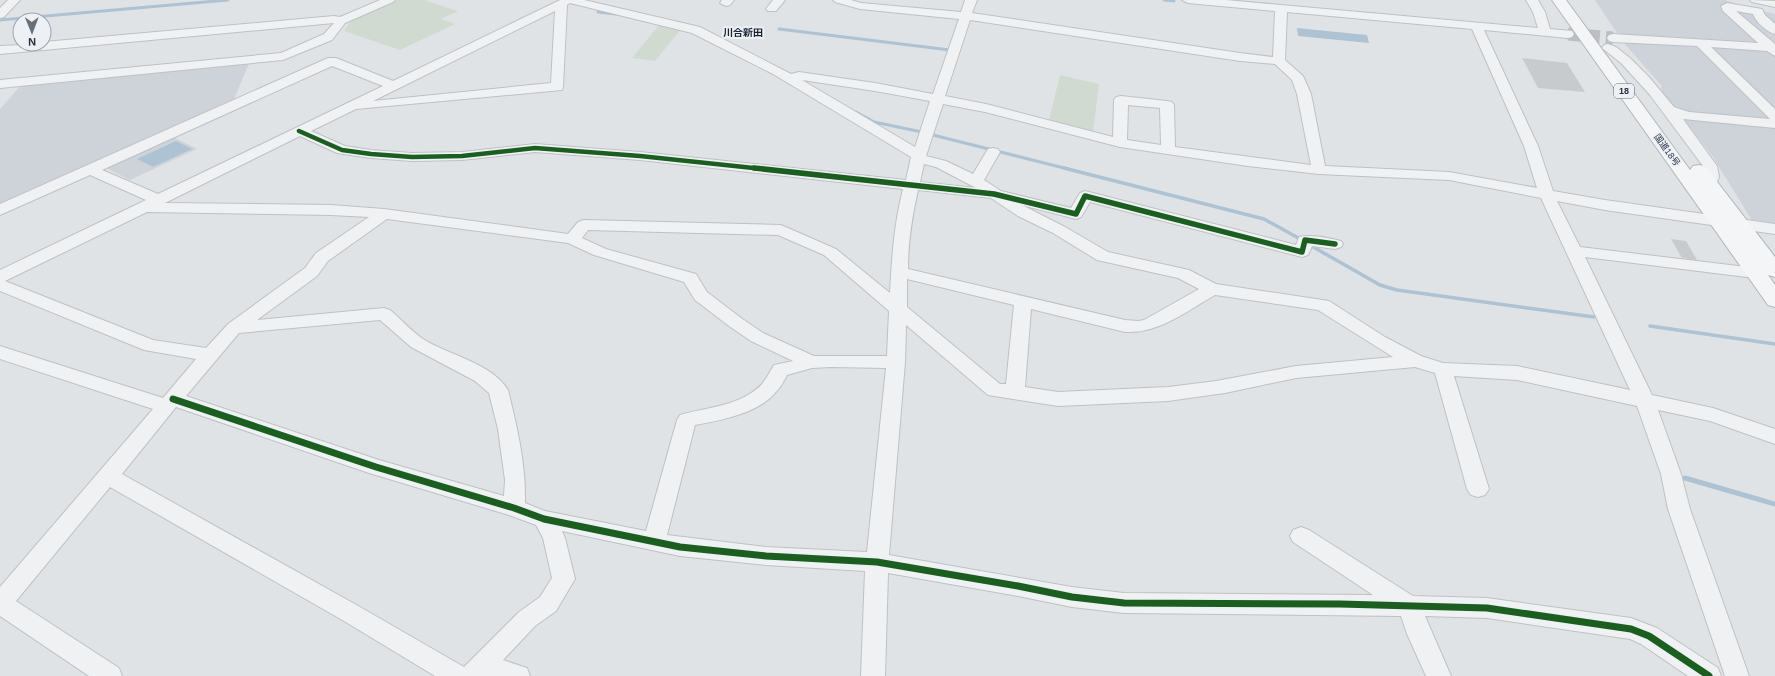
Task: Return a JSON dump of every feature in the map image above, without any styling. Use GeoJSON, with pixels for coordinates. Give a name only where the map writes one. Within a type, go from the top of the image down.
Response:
{"type":"FeatureCollection","features":[{"type":"Feature","properties":{"kind":"highway","name":"国道18号"},"geometry":{"type":"LineString","coordinates":[[1559,0],[1775,300]]}},
{"type":"Feature","properties":{"kind":"highway","name":"国道18号"},"geometry":{"type":"LineString","coordinates":[[1571,0],[1610,43],[1710,184],[1775,271]]}},
{"type":"Feature","properties":{"kind":"street"},"geometry":{"type":"LineString","coordinates":[[0,15],[14,0]]}},
{"type":"Feature","properties":{"kind":"street"},"geometry":{"type":"LineString","coordinates":[[0,84],[283,56],[328,37],[341,21],[389,0]]}},
{"type":"Feature","properties":{"kind":"street"},"geometry":{"type":"LineString","coordinates":[[839,0],[860,6],[967,16],[1232,56],[1279,61],[1298,79],[1304,94],[1320,170]]}},
{"type":"Feature","properties":{"kind":"street"},"geometry":{"type":"LineString","coordinates":[[873,676],[877,562],[896,362],[902,232],[910,185],[918,156],[972,0]]}},
{"type":"Feature","properties":{"kind":"street"},"geometry":{"type":"LineString","coordinates":[[1188,0],[1568,34]]}},
{"type":"Feature","properties":{"kind":"street"},"geometry":{"type":"LineString","coordinates":[[1532,0],[1539,12],[1545,31]]}},
{"type":"Feature","properties":{"kind":"street"},"geometry":{"type":"LineString","coordinates":[[348,107],[557,87],[566,1]]}},
{"type":"Feature","properties":{"kind":"street"},"geometry":{"type":"LineString","coordinates":[[0,277],[566,1],[604,4],[696,30],[788,78],[918,156],[941,164],[976,181],[1023,213],[1059,230],[1103,256],[1183,274],[1212,289],[1322,305],[1379,341],[1415,361],[1443,369],[1517,373],[1645,402],[1713,415],[1775,437]]}},
{"type":"Feature","properties":{"kind":"street"},"geometry":{"type":"LineString","coordinates":[[1774,49],[1727,9],[1727,6],[1757,6],[1775,4]]}},
{"type":"Feature","properties":{"kind":"street"},"geometry":{"type":"LineString","coordinates":[[1757,6],[1775,15]]}},
{"type":"Feature","properties":{"kind":"street"},"geometry":{"type":"LineString","coordinates":[[1757,6],[1759,16],[1775,30]]}},
{"type":"Feature","properties":{"kind":"street"},"geometry":{"type":"LineString","coordinates":[[1279,61],[1281,9]]}},
{"type":"Feature","properties":{"kind":"street"},"geometry":{"type":"LineString","coordinates":[[0,50],[334,20],[341,21]]}},
{"type":"Feature","properties":{"kind":"street"},"geometry":{"type":"LineString","coordinates":[[1476,25],[1531,146],[1547,195],[1645,402],[1671,474],[1679,509],[1737,676]]}},
{"type":"Feature","properties":{"kind":"street"},"geometry":{"type":"LineString","coordinates":[[1610,43],[1700,43],[1774,49]]}},
{"type":"Feature","properties":{"kind":"street"},"geometry":{"type":"LineString","coordinates":[[1610,43],[1616,52],[1647,82],[1682,126],[1710,166],[1712,177],[1710,184]]}},
{"type":"Feature","properties":{"kind":"street"},"geometry":{"type":"LineString","coordinates":[[1700,43],[1775,117]]}},
{"type":"Feature","properties":{"kind":"street"},"geometry":{"type":"LineString","coordinates":[[0,210],[332,61],[392,85]]}},
{"type":"Feature","properties":{"kind":"street"},"geometry":{"type":"LineString","coordinates":[[788,78],[799,76],[820,79],[986,108],[1120,143],[1248,162],[1320,170],[1449,176],[1605,205],[1775,229]]}},
{"type":"Feature","properties":{"kind":"street"},"geometry":{"type":"LineString","coordinates":[[1120,143],[1121,100],[1166,105],[1168,150]]}},
{"type":"Feature","properties":{"kind":"street"},"geometry":{"type":"LineString","coordinates":[[1670,110],[1687,116],[1775,124]]}},
{"type":"Feature","properties":{"kind":"street"},"geometry":{"type":"LineString","coordinates":[[1682,126],[1690,122],[1775,127]]}},
{"type":"Feature","properties":{"kind":"street"},"geometry":{"type":"LineString","coordinates":[[299,131],[342,150],[378,154],[412,157],[462,156],[536,148],[640,156],[994,194],[1076,214],[1085,196],[1302,252],[1304,242],[1335,244]]}},
{"type":"Feature","properties":{"kind":"street"},"geometry":{"type":"LineString","coordinates":[[976,181],[993,152]]}},
{"type":"Feature","properties":{"kind":"street"},"geometry":{"type":"LineString","coordinates":[[90,170],[151,204],[331,210],[384,214],[572,239],[618,258],[690,278],[701,296],[735,322],[757,337],[812,362]]}},
{"type":"Feature","properties":{"kind":"street"},"geometry":{"type":"LineString","coordinates":[[110,676],[0,603],[234,328],[311,272],[322,257],[384,214]]}},
{"type":"Feature","properties":{"kind":"street"},"geometry":{"type":"LineString","coordinates":[[572,239],[584,225],[781,230],[830,252],[995,390],[1058,399],[1168,394],[1225,386],[1220,386],[1296,372],[1415,361]]}},
{"type":"Feature","properties":{"kind":"street"},"geometry":{"type":"LineString","coordinates":[[1573,251],[1755,273]]}},
{"type":"Feature","properties":{"kind":"street"},"geometry":{"type":"LineString","coordinates":[[900,272],[1126,326],[1150,324],[1212,289]]}},
{"type":"Feature","properties":{"kind":"street"},"geometry":{"type":"LineString","coordinates":[[0,285],[150,346],[210,355]]}},
{"type":"Feature","properties":{"kind":"street"},"geometry":{"type":"LineString","coordinates":[[1015,392],[1023,301]]}},
{"type":"Feature","properties":{"kind":"street"},"geometry":{"type":"LineString","coordinates":[[234,328],[384,314],[417,343],[482,376],[498,390],[508,429],[515,480],[514,508]]}},
{"type":"Feature","properties":{"kind":"street"},"geometry":{"type":"LineString","coordinates":[[0,352],[170,402],[376,467],[514,508],[544,519],[680,547],[766,556],[877,562],[1018,586],[1072,597],[1124,603],[1304,603],[1487,608],[1630,629],[1648,636],[1709,676]]}},
{"type":"Feature","properties":{"kind":"street"},"geometry":{"type":"LineString","coordinates":[[654,542],[687,420],[726,411],[755,398],[768,389],[781,370],[812,362],[896,362]]}},
{"type":"Feature","properties":{"kind":"street"},"geometry":{"type":"LineString","coordinates":[[1443,369],[1478,489]]}},
{"type":"Feature","properties":{"kind":"street"},"geometry":{"type":"LineString","coordinates":[[108,476],[352,614],[457,676]]}},
{"type":"Feature","properties":{"kind":"street"},"geometry":{"type":"LineString","coordinates":[[477,670],[527,619],[548,604],[564,579],[554,538],[544,519]]}},
{"type":"Feature","properties":{"kind":"street"},"geometry":{"type":"LineString","coordinates":[[1302,536],[1409,606],[1419,634],[1439,676]]}},
{"type":"Feature","properties":{"kind":"street"},"geometry":{"type":"LineString","coordinates":[[477,670],[518,676]]}},
{"type":"Feature","properties":{"kind":"shaded area"},"geometry":{"type":"Polygon","coordinates":[[[397,0],[424,0],[458,11],[441,19],[455,24],[400,50],[344,31],[351,21],[397,0]]]}},
{"type":"Feature","properties":{"kind":"shaded area"},"geometry":{"type":"Polygon","coordinates":[[[1595,0],[1725,0],[1775,14],[1775,225],[1753,222],[1713,157],[1662,91],[1661,85],[1623,42],[1595,0]]]}},
{"type":"Feature","properties":{"kind":"shaded area"},"geometry":{"type":"Polygon","coordinates":[[[660,24],[681,29],[655,61],[632,58],[660,24]]]}},
{"type":"Feature","properties":{"kind":"shaded area"},"geometry":{"type":"Polygon","coordinates":[[[250,61],[232,104],[0,207],[0,109],[23,83],[250,61]]]}},
{"type":"Feature","properties":{"kind":"shaded area"},"geometry":{"type":"Polygon","coordinates":[[[1060,75],[1099,84],[1093,133],[1049,120],[1060,75]]]}},
{"type":"Feature","properties":{"kind":"shaded area"},"geometry":{"type":"Polygon","coordinates":[[[171,136],[197,149],[130,180],[106,168],[171,136]]]}},
{"type":"Feature","properties":{"kind":"water"},"geometry":{"type":"Polygon","coordinates":[[[1297,28],[1367,35],[1369,43],[1298,36],[1297,28]]]}},
{"type":"Feature","properties":{"kind":"water"},"geometry":{"type":"Polygon","coordinates":[[[176,141],[192,149],[153,167],[137,159],[176,141]]]}},
{"type":"Feature","properties":{"kind":"building"},"geometry":{"type":"Polygon","coordinates":[[[1522,58],[1567,63],[1585,92],[1538,88],[1522,58]]]}},
{"type":"Feature","properties":{"kind":"building"},"geometry":{"type":"Polygon","coordinates":[[[1671,239],[1686,241],[1697,260],[1682,258],[1671,239]]]}},
{"type":"Feature","properties":{"kind":"waterway"},"geometry":{"type":"LineString","coordinates":[[0,20],[228,0]]}},
{"type":"Feature","properties":{"kind":"waterway"},"geometry":{"type":"LineString","coordinates":[[1164,0],[1174,1]]}},
{"type":"Feature","properties":{"kind":"waterway"},"geometry":{"type":"LineString","coordinates":[[598,12],[616,14]]}},
{"type":"Feature","properties":{"kind":"waterway"},"geometry":{"type":"LineString","coordinates":[[779,29],[950,50],[949,52]]}},
{"type":"Feature","properties":{"kind":"waterway"},"geometry":{"type":"LineString","coordinates":[[856,112],[874,122],[922,132]]}},
{"type":"Feature","properties":{"kind":"waterway"},"geometry":{"type":"LineString","coordinates":[[929,134],[1068,169]]}},
{"type":"Feature","properties":{"kind":"waterway"},"geometry":{"type":"LineString","coordinates":[[1064,168],[1264,219],[1302,240]]}},
{"type":"Feature","properties":{"kind":"waterway"},"geometry":{"type":"LineString","coordinates":[[1308,244],[1380,285],[1397,290],[1594,317]]}},
{"type":"Feature","properties":{"kind":"waterway"},"geometry":{"type":"LineString","coordinates":[[1650,326],[1775,344]]}},
{"type":"Feature","properties":{"kind":"waterway"},"geometry":{"type":"LineString","coordinates":[[1685,478],[1775,504]]}},
{"type":"Feature","properties":{"kind":"tunnel"},"geometry":{"type":"LineString","coordinates":[[1568,34],[1613,38]]}},
{"type":"Feature","properties":{"kind":"cycle path"},"geometry":{"type":"LineString","coordinates":[[299,131],[342,150],[371,154],[412,157],[462,156],[535,148],[640,156],[994,194],[1076,214],[1085,196],[1302,252],[1305,240],[1335,244]]}},
{"type":"Feature","properties":{"kind":"cycle path"},"geometry":{"type":"LineString","coordinates":[[173,399],[376,467],[514,508],[544,519],[680,547],[766,556],[877,562],[1018,586],[1072,597],[1124,603],[1340,604],[1487,608],[1631,629],[1649,636],[1709,676]]}},
{"type":"Feature","properties":{"kind":"district","name":"川合新田"},"geometry":{"type":"Point","coordinates":[743,32]}}]}
